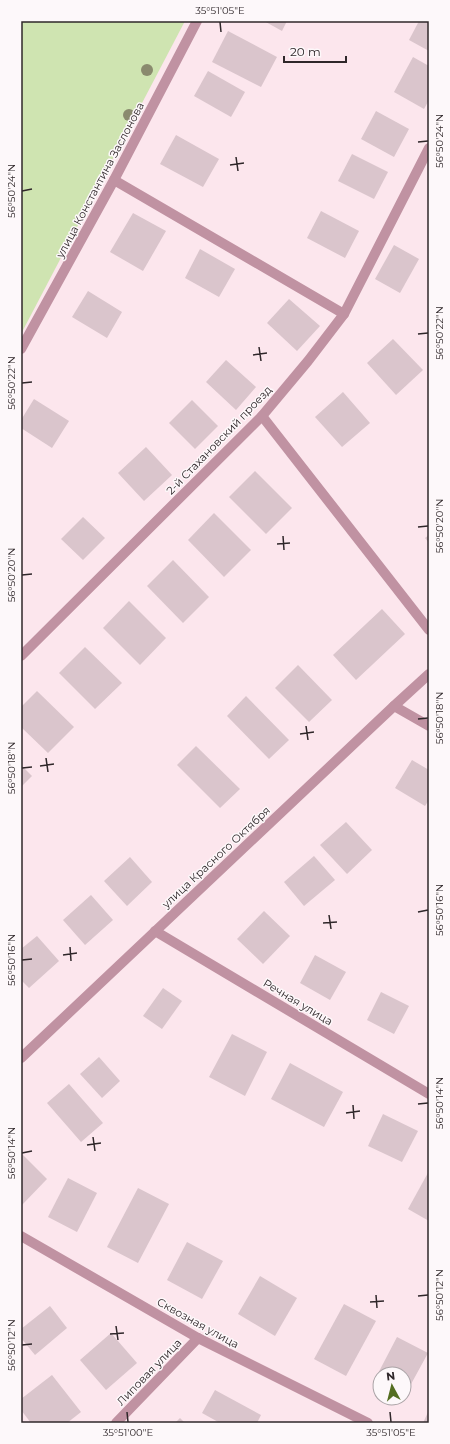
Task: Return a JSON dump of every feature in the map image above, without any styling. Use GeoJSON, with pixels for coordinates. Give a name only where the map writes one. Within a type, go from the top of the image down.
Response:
{"type":"FeatureCollection","features":[{"type":"Feature","properties":{"kind":"street","name":"улица Константина Заслонова"},"geometry":{"type":"LineString","coordinates":[[21,349],[114,180],[197,21]]}},
{"type":"Feature","properties":{"kind":"street","name":"2-й Стахановский проезд"},"geometry":{"type":"LineString","coordinates":[[21,656],[262,416],[308,360],[344,314],[429,148]]}},
{"type":"Feature","properties":{"kind":"street"},"geometry":{"type":"LineString","coordinates":[[114,180],[344,314]]}},
{"type":"Feature","properties":{"kind":"street"},"geometry":{"type":"LineString","coordinates":[[262,416],[429,630]]}},
{"type":"Feature","properties":{"kind":"street","name":"улица Красного Октября"},"geometry":{"type":"LineString","coordinates":[[21,1058],[429,674]]}},
{"type":"Feature","properties":{"kind":"street"},"geometry":{"type":"LineString","coordinates":[[394,706],[429,726]]}},
{"type":"Feature","properties":{"kind":"street","name":"Речная улица"},"geometry":{"type":"LineString","coordinates":[[155,931],[429,1094]]}},
{"type":"Feature","properties":{"kind":"street","name":"Сквозная улица"},"geometry":{"type":"LineString","coordinates":[[21,1236],[198,1338],[368,1423]]}},
{"type":"Feature","properties":{"kind":"street","name":"Липовая улица"},"geometry":{"type":"LineString","coordinates":[[116,1423],[198,1338]]}},
{"type":"Feature","properties":{"kind":"green space"},"geometry":{"type":"Polygon","coordinates":[[[21,21],[185,21],[21,334],[21,21]]]}},
{"type":"Feature","properties":{"kind":"building"},"geometry":{"type":"Polygon","coordinates":[[[264,21],[287,21],[282,31],[264,21]]]}},
{"type":"Feature","properties":{"kind":"building"},"geometry":{"type":"Polygon","coordinates":[[[419,21],[429,21],[429,51],[409,40],[419,21]]]}},
{"type":"Feature","properties":{"kind":"building"},"geometry":{"type":"Polygon","coordinates":[[[228,31],[277,57],[261,87],[212,62],[228,31]]]}},
{"type":"Feature","properties":{"kind":"building"},"geometry":{"type":"Polygon","coordinates":[[[413,57],[429,66],[429,100],[424,109],[394,92],[413,57]]]}},
{"type":"Feature","properties":{"kind":"building"},"geometry":{"type":"Polygon","coordinates":[[[208,71],[245,92],[231,117],[194,96],[208,71]]]}},
{"type":"Feature","properties":{"kind":"building"},"geometry":{"type":"Polygon","coordinates":[[[376,111],[409,129],[394,157],[361,139],[376,111]]]}},
{"type":"Feature","properties":{"kind":"building"},"geometry":{"type":"Polygon","coordinates":[[[176,135],[219,159],[203,187],[160,164],[176,135]]]}},
{"type":"Feature","properties":{"kind":"building"},"geometry":{"type":"Polygon","coordinates":[[[352,154],[388,172],[374,199],[338,181],[352,154]]]}},
{"type":"Feature","properties":{"kind":"building"},"geometry":{"type":"Polygon","coordinates":[[[321,211],[359,231],[345,258],[307,238],[321,211]]]}},
{"type":"Feature","properties":{"kind":"building"},"geometry":{"type":"Polygon","coordinates":[[[133,213],[166,231],[143,271],[110,252],[133,213]]]}},
{"type":"Feature","properties":{"kind":"building"},"geometry":{"type":"Polygon","coordinates":[[[394,245],[419,259],[400,293],[375,279],[394,245]]]}},
{"type":"Feature","properties":{"kind":"building"},"geometry":{"type":"Polygon","coordinates":[[[200,249],[235,269],[219,297],[185,278],[200,249]]]}},
{"type":"Feature","properties":{"kind":"building"},"geometry":{"type":"Polygon","coordinates":[[[88,291],[122,312],[107,338],[72,317],[88,291]]]}},
{"type":"Feature","properties":{"kind":"building"},"geometry":{"type":"Polygon","coordinates":[[[289,299],[320,326],[297,351],[267,323],[289,299]]]}},
{"type":"Feature","properties":{"kind":"building"},"geometry":{"type":"Polygon","coordinates":[[[393,339],[423,370],[396,395],[367,363],[393,339]]]}},
{"type":"Feature","properties":{"kind":"building"},"geometry":{"type":"Polygon","coordinates":[[[226,360],[256,387],[236,410],[206,382],[226,360]]]}},
{"type":"Feature","properties":{"kind":"building"},"geometry":{"type":"Polygon","coordinates":[[[343,392],[370,423],[342,447],[315,417],[343,392]]]}},
{"type":"Feature","properties":{"kind":"building"},"geometry":{"type":"Polygon","coordinates":[[[34,399],[69,421],[52,448],[21,428],[21,420],[34,399]]]}},
{"type":"Feature","properties":{"kind":"building"},"geometry":{"type":"Polygon","coordinates":[[[192,400],[218,426],[195,449],[169,423],[192,400]]]}},
{"type":"Feature","properties":{"kind":"building"},"geometry":{"type":"Polygon","coordinates":[[[146,447],[172,475],[144,501],[118,473],[146,447]]]}},
{"type":"Feature","properties":{"kind":"building"},"geometry":{"type":"Polygon","coordinates":[[[255,471],[292,508],[266,534],[229,497],[255,471]]]}},
{"type":"Feature","properties":{"kind":"building"},"geometry":{"type":"Polygon","coordinates":[[[214,513],[251,550],[224,577],[188,540],[214,513]]]}},
{"type":"Feature","properties":{"kind":"building"},"geometry":{"type":"Polygon","coordinates":[[[83,517],[105,538],[83,560],[61,539],[83,517]]]}},
{"type":"Feature","properties":{"kind":"building"},"geometry":{"type":"Polygon","coordinates":[[[429,535],[429,543],[425,538],[429,535]]]}},
{"type":"Feature","properties":{"kind":"building"},"geometry":{"type":"Polygon","coordinates":[[[173,560],[209,597],[183,623],[147,586],[173,560]]]}},
{"type":"Feature","properties":{"kind":"building"},"geometry":{"type":"Polygon","coordinates":[[[129,601],[166,638],[140,665],[103,628],[129,601]]]}},
{"type":"Feature","properties":{"kind":"building"},"geometry":{"type":"Polygon","coordinates":[[[382,609],[405,634],[356,680],[333,655],[382,609]]]}},
{"type":"Feature","properties":{"kind":"building"},"geometry":{"type":"Polygon","coordinates":[[[85,647],[122,683],[95,709],[59,673],[85,647]]]}},
{"type":"Feature","properties":{"kind":"building"},"geometry":{"type":"Polygon","coordinates":[[[298,665],[332,700],[309,722],[275,688],[298,665]]]}},
{"type":"Feature","properties":{"kind":"building"},"geometry":{"type":"Polygon","coordinates":[[[37,691],[74,727],[48,753],[21,727],[21,707],[37,691]]]}},
{"type":"Feature","properties":{"kind":"building"},"geometry":{"type":"Polygon","coordinates":[[[246,696],[289,740],[269,759],[227,716],[246,696]]]}},
{"type":"Feature","properties":{"kind":"building"},"geometry":{"type":"Polygon","coordinates":[[[196,746],[240,789],[220,808],[177,765],[196,746]]]}},
{"type":"Feature","properties":{"kind":"building"},"geometry":{"type":"Polygon","coordinates":[[[412,760],[429,770],[429,800],[425,806],[395,788],[412,760]]]}},
{"type":"Feature","properties":{"kind":"building"},"geometry":{"type":"Polygon","coordinates":[[[21,765],[32,776],[21,787],[21,765]]]}},
{"type":"Feature","properties":{"kind":"building"},"geometry":{"type":"Polygon","coordinates":[[[346,822],[372,850],[347,874],[320,845],[346,822]]]}},
{"type":"Feature","properties":{"kind":"building"},"geometry":{"type":"Polygon","coordinates":[[[314,856],[335,880],[304,906],[284,882],[314,856]]]}},
{"type":"Feature","properties":{"kind":"building"},"geometry":{"type":"Polygon","coordinates":[[[130,857],[152,882],[127,906],[104,881],[130,857]]]}},
{"type":"Feature","properties":{"kind":"building"},"geometry":{"type":"Polygon","coordinates":[[[91,895],[113,920],[85,945],[63,920],[91,895]]]}},
{"type":"Feature","properties":{"kind":"building"},"geometry":{"type":"Polygon","coordinates":[[[264,911],[290,936],[263,964],[237,939],[264,911]]]}},
{"type":"Feature","properties":{"kind":"building"},"geometry":{"type":"Polygon","coordinates":[[[37,936],[59,961],[29,988],[21,980],[21,949],[37,936]]]}},
{"type":"Feature","properties":{"kind":"building"},"geometry":{"type":"Polygon","coordinates":[[[315,955],[346,972],[330,1000],[300,983],[315,955]]]}},
{"type":"Feature","properties":{"kind":"building"},"geometry":{"type":"Polygon","coordinates":[[[163,988],[182,1001],[162,1029],[143,1016],[163,988]]]}},
{"type":"Feature","properties":{"kind":"building"},"geometry":{"type":"Polygon","coordinates":[[[381,992],[409,1006],[394,1034],[367,1020],[381,992]]]}},
{"type":"Feature","properties":{"kind":"building"},"geometry":{"type":"Polygon","coordinates":[[[232,1034],[267,1052],[245,1096],[209,1077],[232,1034]]]}},
{"type":"Feature","properties":{"kind":"building"},"geometry":{"type":"Polygon","coordinates":[[[99,1057],[120,1081],[102,1098],[80,1074],[99,1057]]]}},
{"type":"Feature","properties":{"kind":"building"},"geometry":{"type":"Polygon","coordinates":[[[290,1063],[343,1092],[324,1127],[271,1099],[290,1063]]]}},
{"type":"Feature","properties":{"kind":"building"},"geometry":{"type":"Polygon","coordinates":[[[69,1084],[103,1123],[81,1142],[47,1103],[69,1084]]]}},
{"type":"Feature","properties":{"kind":"building"},"geometry":{"type":"Polygon","coordinates":[[[383,1114],[418,1131],[402,1162],[368,1146],[383,1114]]]}},
{"type":"Feature","properties":{"kind":"building"},"geometry":{"type":"Polygon","coordinates":[[[21,1153],[47,1179],[21,1206],[21,1153]]]}},
{"type":"Feature","properties":{"kind":"building"},"geometry":{"type":"Polygon","coordinates":[[[429,1171],[429,1221],[408,1209],[429,1171]]]}},
{"type":"Feature","properties":{"kind":"building"},"geometry":{"type":"Polygon","coordinates":[[[68,1178],[97,1193],[77,1232],[48,1217],[68,1178]]]}},
{"type":"Feature","properties":{"kind":"building"},"geometry":{"type":"Polygon","coordinates":[[[138,1188],[169,1204],[138,1263],[107,1247],[138,1188]]]}},
{"type":"Feature","properties":{"kind":"building"},"geometry":{"type":"Polygon","coordinates":[[[187,1242],[223,1261],[202,1299],[167,1280],[187,1242]]]}},
{"type":"Feature","properties":{"kind":"building"},"geometry":{"type":"Polygon","coordinates":[[[260,1276],[297,1298],[275,1336],[238,1314],[260,1276]]]}},
{"type":"Feature","properties":{"kind":"building"},"geometry":{"type":"Polygon","coordinates":[[[344,1304],[376,1321],[346,1376],[314,1359],[344,1304]]]}},
{"type":"Feature","properties":{"kind":"building"},"geometry":{"type":"Polygon","coordinates":[[[50,1306],[67,1328],[35,1355],[21,1338],[21,1329],[50,1306]]]}},
{"type":"Feature","properties":{"kind":"building"},"geometry":{"type":"Polygon","coordinates":[[[111,1333],[137,1363],[106,1390],[80,1360],[111,1333]]]}},
{"type":"Feature","properties":{"kind":"building"},"geometry":{"type":"Polygon","coordinates":[[[397,1337],[428,1353],[412,1382],[412,1366],[382,1366],[397,1337]]]}},
{"type":"Feature","properties":{"kind":"building"},"geometry":{"type":"Polygon","coordinates":[[[52,1375],[81,1412],[67,1423],[31,1423],[21,1410],[21,1399],[52,1375]]]}},
{"type":"Feature","properties":{"kind":"building"},"geometry":{"type":"Polygon","coordinates":[[[215,1390],[261,1415],[257,1423],[220,1423],[202,1413],[215,1390]]]}},
{"type":"Feature","properties":{"kind":"building"},"geometry":{"type":"Polygon","coordinates":[[[429,1410],[429,1423],[423,1423],[429,1410]]]}},
{"type":"Feature","properties":{"kind":"building"},"geometry":{"type":"Polygon","coordinates":[[[180,1418],[185,1423],[175,1423],[180,1418]]]}}]}
